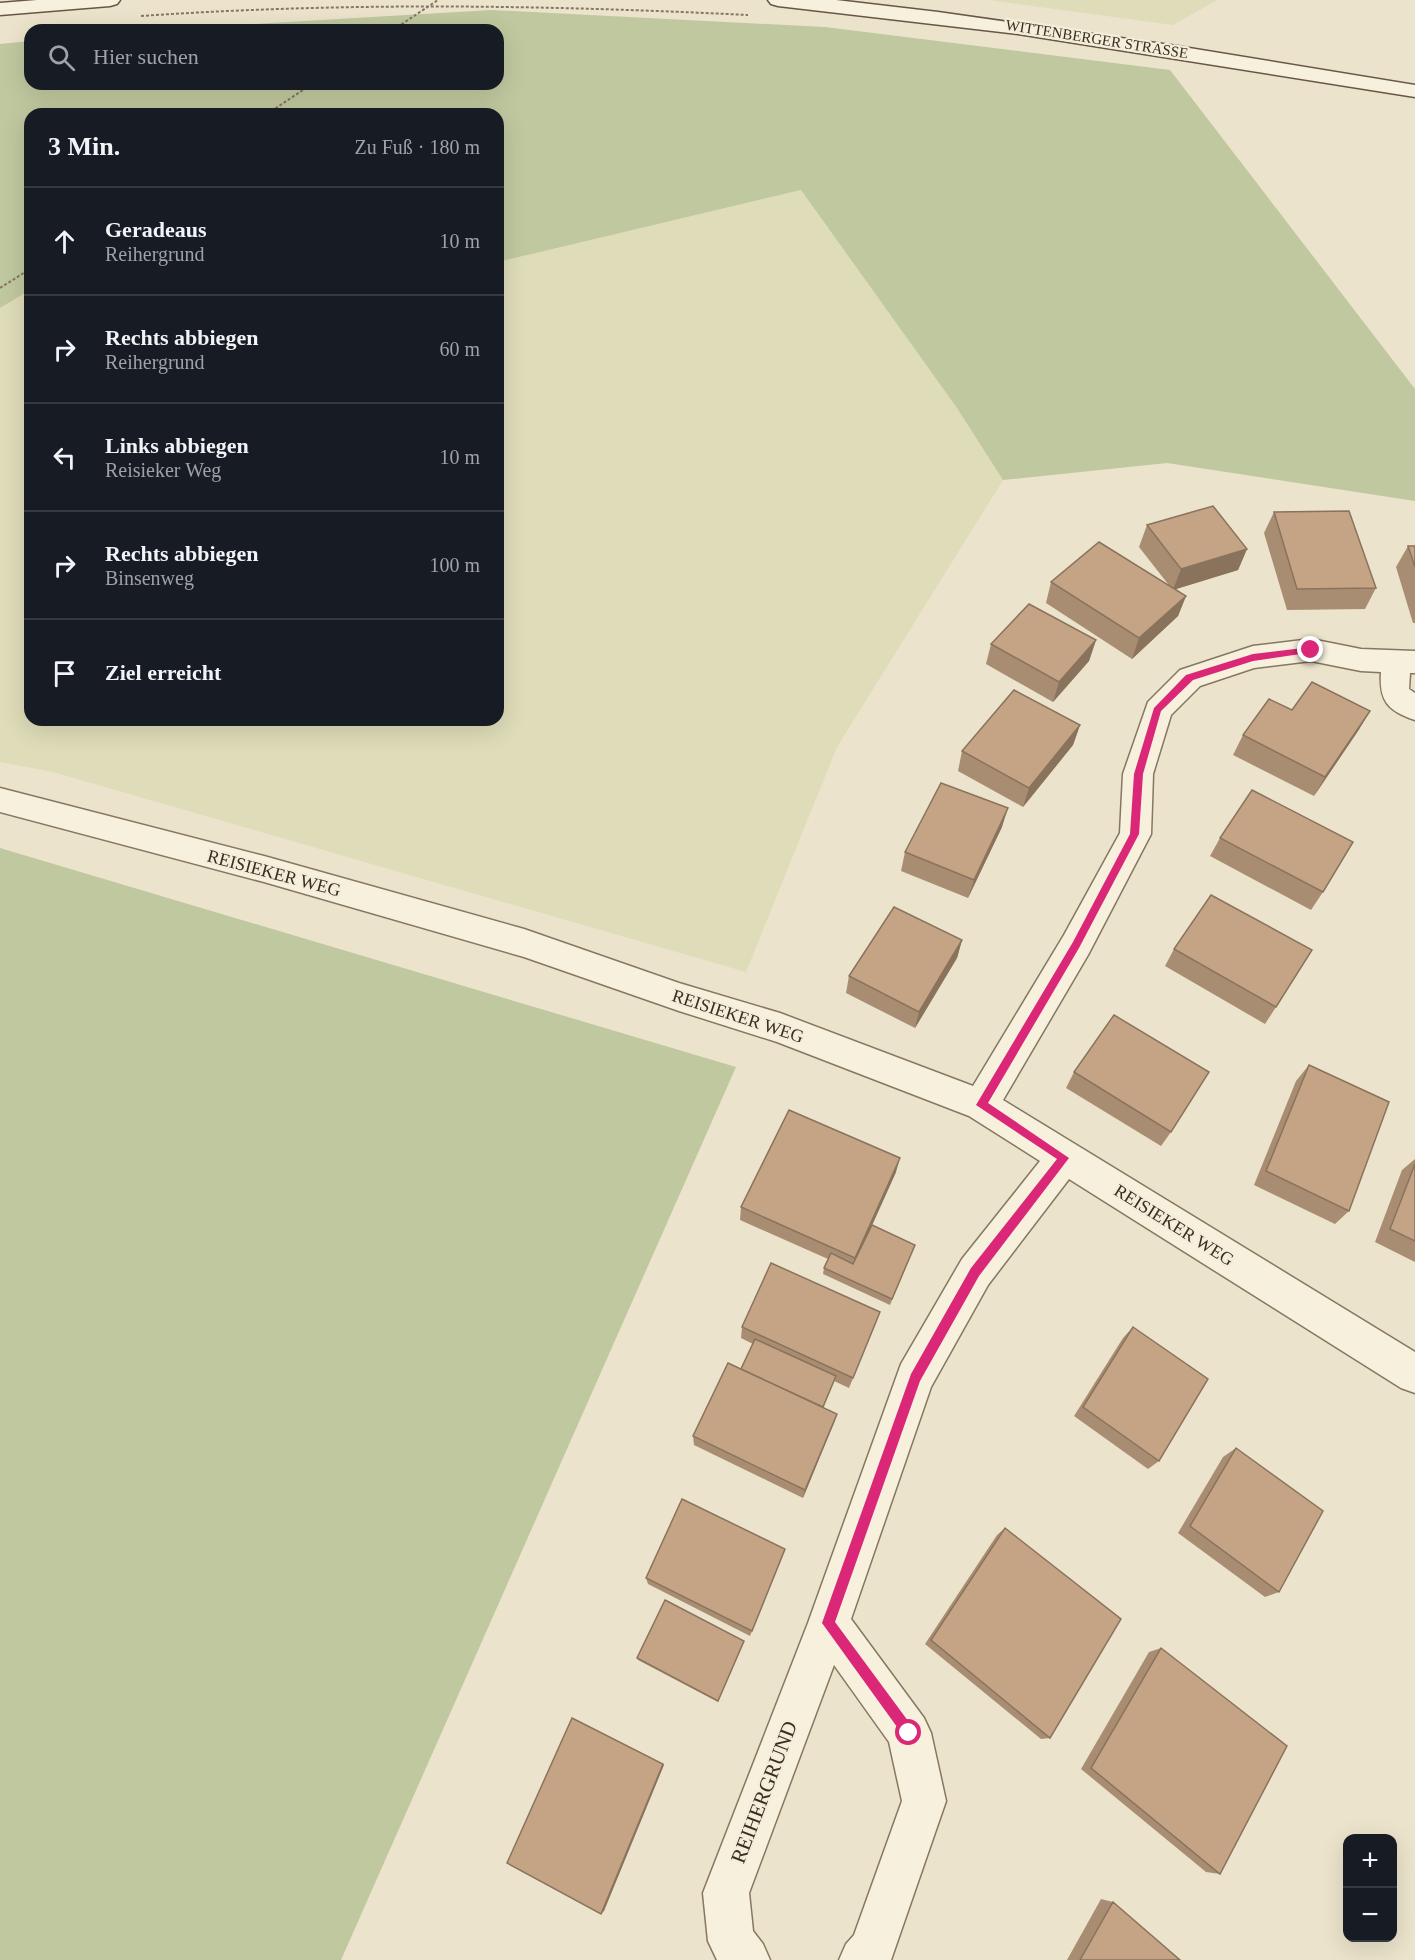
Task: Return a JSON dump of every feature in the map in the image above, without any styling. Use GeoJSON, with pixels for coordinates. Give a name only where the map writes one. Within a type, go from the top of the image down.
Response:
{"type":"FeatureCollection","features":[{"type":"Feature","properties":{"kind":"street"},"geometry":{"type":"LineString","coordinates":[[0,9],[110,0]]}},
{"type":"Feature","properties":{"kind":"street","name":"WITTENBERGER STRASSE"},"geometry":{"type":"LineString","coordinates":[[778,0],[912,12],[1078,35],[1415,91]]}},
{"type":"Feature","properties":{"kind":"street"},"geometry":{"type":"LineString","coordinates":[[981,1105],[1076,945],[1135,834],[1138,774],[1158,710],[1190,678],[1253,657],[1311,650],[1405,662],[1394,693],[1415,709]]}},
{"type":"Feature","properties":{"kind":"street","name":"REISIEKER WEG"},"geometry":{"type":"LineString","coordinates":[[0,800],[264,869],[524,943],[679,997],[780,1028],[981,1105],[1415,1374]]}},
{"type":"Feature","properties":{"kind":"street","name":"REIHERGRUND"},"geometry":{"type":"LineString","coordinates":[[747,1960],[731,1941],[726,1893],[829,1623],[915,1378],[975,1272],[1064,1158]]}},
{"type":"Feature","properties":{"kind":"street"},"geometry":{"type":"LineString","coordinates":[[829,1623],[909,1733],[924,1801],[872,1950],[862,1960]]}},
{"type":"Feature","properties":{"kind":"path"},"geometry":{"type":"LineString","coordinates":[[402,24],[438,0]]}},
{"type":"Feature","properties":{"kind":"path"},"geometry":{"type":"LineString","coordinates":[[140,16],[372,3],[492,3],[756,16]]}},
{"type":"Feature","properties":{"kind":"path"},"geometry":{"type":"LineString","coordinates":[[276,108],[303,90]]}},
{"type":"Feature","properties":{"kind":"path"},"geometry":{"type":"LineString","coordinates":[[0,288],[24,273]]}},
{"type":"Feature","properties":{"kind":"shaded area"},"geometry":{"type":"Polygon","coordinates":[[[989,0],[1217,0],[1173,25],[989,0]]]}},
{"type":"Feature","properties":{"kind":"shaded area"},"geometry":{"type":"Polygon","coordinates":[[[801,190],[957,408],[1003,480],[837,747],[746,972],[53,772],[0,762],[0,308],[24,294],[24,726],[504,726],[504,261],[801,190]]]}},
{"type":"Feature","properties":{"kind":"green space"},"geometry":{"type":"Polygon","coordinates":[[[491,10],[825,27],[1170,70],[1415,389],[1415,501],[1167,463],[1003,480],[957,408],[801,190],[504,261],[504,108],[24,108],[24,294],[0,308],[0,44],[24,42],[24,90],[504,90],[504,24],[253,24],[491,10]]]}},
{"type":"Feature","properties":{"kind":"green space"},"geometry":{"type":"Polygon","coordinates":[[[0,848],[736,1067],[341,1960],[0,1960],[0,848]]]}},
{"type":"Feature","properties":{"kind":"building"},"geometry":{"type":"Polygon","coordinates":[[[1213,506],[1247,549],[1181,569],[1147,525],[1213,506]]]}},
{"type":"Feature","properties":{"kind":"building"},"geometry":{"type":"Polygon","coordinates":[[[1349,511],[1376,588],[1297,589],[1274,512],[1349,511]]]}},
{"type":"Feature","properties":{"kind":"building"},"geometry":{"type":"Polygon","coordinates":[[[1099,542],[1186,596],[1139,638],[1051,582],[1099,542]]]}},
{"type":"Feature","properties":{"kind":"building"},"geometry":{"type":"Polygon","coordinates":[[[1408,546],[1415,546],[1415,567],[1408,546]]]}},
{"type":"Feature","properties":{"kind":"building"},"geometry":{"type":"Polygon","coordinates":[[[1029,604],[1096,640],[1059,682],[991,644],[1029,604]]]}},
{"type":"Feature","properties":{"kind":"building"},"geometry":{"type":"Polygon","coordinates":[[[1312,682],[1370,711],[1325,777],[1243,735],[1269,699],[1292,710],[1312,682]]]}},
{"type":"Feature","properties":{"kind":"building"},"geometry":{"type":"Polygon","coordinates":[[[1014,690],[1080,725],[1029,788],[962,751],[1014,690]]]}},
{"type":"Feature","properties":{"kind":"building"},"geometry":{"type":"Polygon","coordinates":[[[941,783],[1008,808],[974,880],[905,852],[941,783]]]}},
{"type":"Feature","properties":{"kind":"building"},"geometry":{"type":"Polygon","coordinates":[[[1252,790],[1353,842],[1323,892],[1220,838],[1252,790]]]}},
{"type":"Feature","properties":{"kind":"building"},"geometry":{"type":"Polygon","coordinates":[[[1211,895],[1312,950],[1276,1007],[1174,949],[1211,895]]]}},
{"type":"Feature","properties":{"kind":"building"},"geometry":{"type":"Polygon","coordinates":[[[894,907],[962,940],[919,1012],[849,976],[894,907]]]}},
{"type":"Feature","properties":{"kind":"building"},"geometry":{"type":"Polygon","coordinates":[[[1114,1015],[1209,1072],[1171,1132],[1074,1072],[1114,1015]]]}},
{"type":"Feature","properties":{"kind":"building"},"geometry":{"type":"Polygon","coordinates":[[[1309,1065],[1389,1102],[1349,1211],[1266,1171],[1309,1065]]]}},
{"type":"Feature","properties":{"kind":"building"},"geometry":{"type":"Polygon","coordinates":[[[789,1110],[900,1158],[855,1258],[741,1207],[789,1110]]]}},
{"type":"Feature","properties":{"kind":"building"},"geometry":{"type":"Polygon","coordinates":[[[1415,1164],[1415,1241],[1390,1229],[1415,1164]]]}},
{"type":"Feature","properties":{"kind":"building"},"geometry":{"type":"Polygon","coordinates":[[[872,1225],[915,1245],[892,1299],[824,1268],[831,1253],[853,1264],[872,1225]]]}},
{"type":"Feature","properties":{"kind":"building"},"geometry":{"type":"Polygon","coordinates":[[[771,1263],[880,1312],[853,1378],[742,1327],[771,1263]]]}},
{"type":"Feature","properties":{"kind":"building"},"geometry":{"type":"Polygon","coordinates":[[[1133,1327],[1208,1379],[1159,1461],[1083,1407],[1133,1327]]]}},
{"type":"Feature","properties":{"kind":"building"},"geometry":{"type":"Polygon","coordinates":[[[755,1339],[836,1376],[823,1407],[741,1369],[755,1339]]]}},
{"type":"Feature","properties":{"kind":"building"},"geometry":{"type":"Polygon","coordinates":[[[728,1363],[837,1414],[805,1490],[693,1436],[728,1363]]]}},
{"type":"Feature","properties":{"kind":"building"},"geometry":{"type":"Polygon","coordinates":[[[1236,1448],[1323,1511],[1279,1592],[1190,1526],[1236,1448]]]}},
{"type":"Feature","properties":{"kind":"building"},"geometry":{"type":"Polygon","coordinates":[[[682,1499],[785,1549],[752,1631],[646,1578],[682,1499]]]}},
{"type":"Feature","properties":{"kind":"building"},"geometry":{"type":"Polygon","coordinates":[[[1005,1528],[1121,1619],[1050,1738],[931,1640],[1005,1528]]]}},
{"type":"Feature","properties":{"kind":"building"},"geometry":{"type":"Polygon","coordinates":[[[665,1600],[744,1641],[718,1701],[637,1658],[665,1600]]]}},
{"type":"Feature","properties":{"kind":"building"},"geometry":{"type":"Polygon","coordinates":[[[1161,1648],[1287,1746],[1220,1874],[1091,1768],[1161,1648]]]}},
{"type":"Feature","properties":{"kind":"building"},"geometry":{"type":"Polygon","coordinates":[[[572,1718],[663,1764],[601,1914],[507,1863],[572,1718]]]}},
{"type":"Feature","properties":{"kind":"building"},"geometry":{"type":"Polygon","coordinates":[[[1113,1902],[1180,1960],[1080,1960],[1113,1902]]]}},
{"type":"Feature","properties":{"kind":"route"},"geometry":{"type":"LineString","coordinates":[[909,1733],[829,1623],[915,1378],[975,1272],[1064,1158],[981,1105],[1076,945],[1135,834],[1138,774],[1158,710],[1190,678],[1253,657],[1311,650]]}}]}
